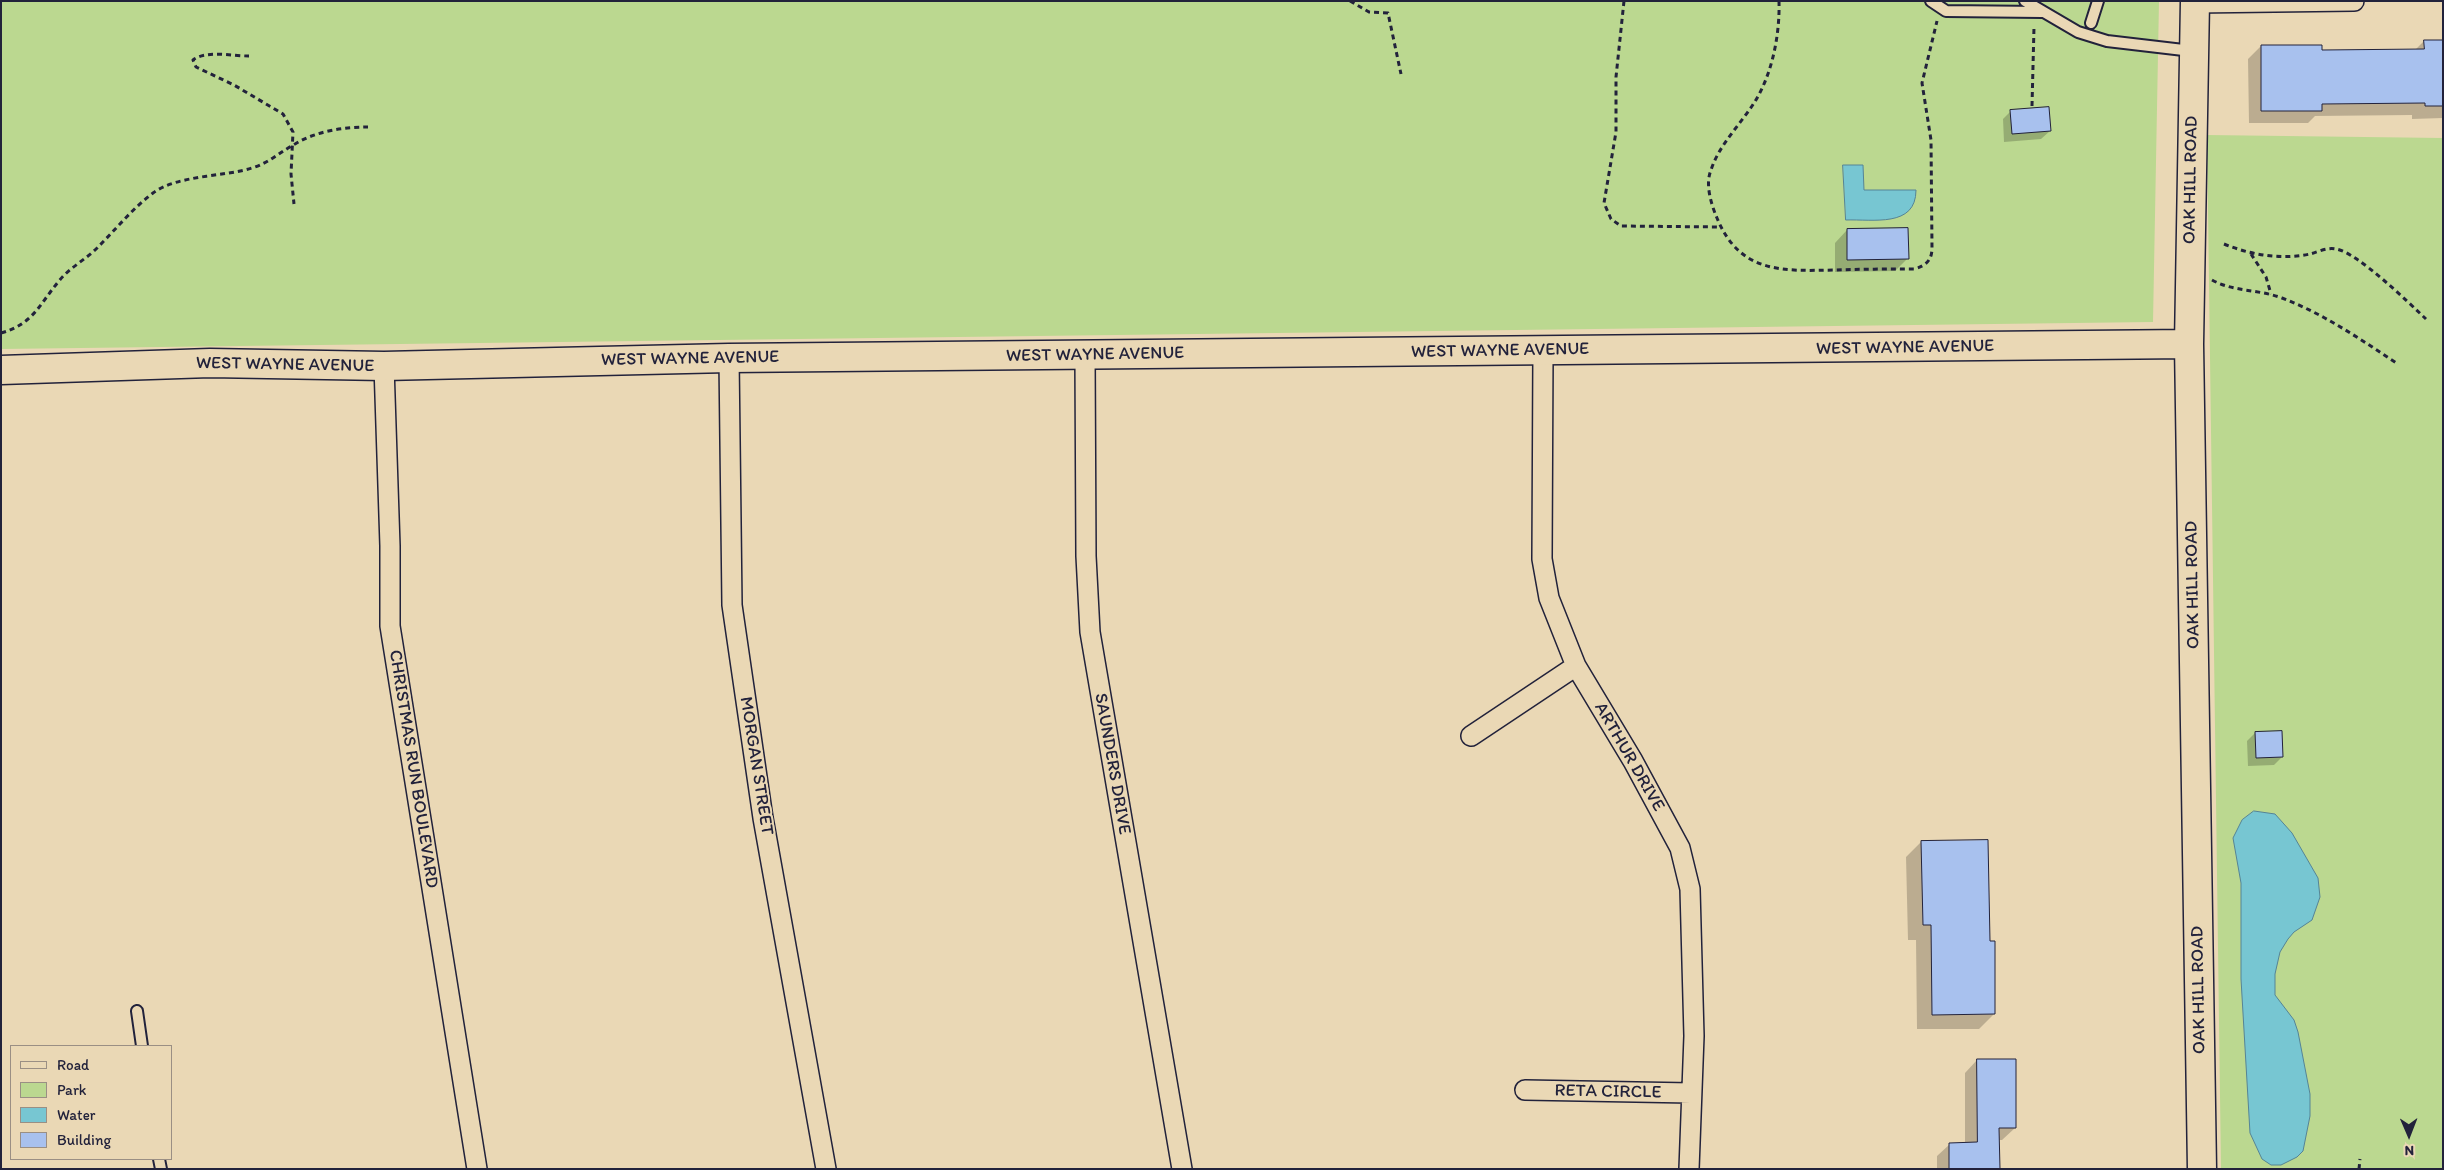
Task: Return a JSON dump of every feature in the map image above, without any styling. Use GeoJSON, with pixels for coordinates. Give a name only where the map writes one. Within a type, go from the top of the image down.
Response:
{"type":"FeatureCollection","features":[{"type":"Feature","properties":{"kind":"street"},"geometry":{"type":"LineString","coordinates":[[2195,2],[2354,1]]}},
{"type":"Feature","properties":{"kind":"street","name":"OAK HILL ROAD"},"geometry":{"type":"LineString","coordinates":[[2195,2],[2189,344],[2202,1169]]}},
{"type":"Feature","properties":{"kind":"street","name":"WEST WAYNE AVENUE"},"geometry":{"type":"LineString","coordinates":[[1,370],[210,363],[384,366],[729,358],[2189,344]]}},
{"type":"Feature","properties":{"kind":"street","name":"ARTHUR DRIVE"},"geometry":{"type":"LineString","coordinates":[[1543,351],[1542,559],[1548,598],[1576,666],[1633,761],[1680,848],[1690,889],[1694,1036],[1689,1169]]}},
{"type":"Feature","properties":{"kind":"street","name":"SAUNDERS DRIVE"},"geometry":{"type":"LineString","coordinates":[[1085,356],[1086,556],[1090,632],[1182,1169]]}},
{"type":"Feature","properties":{"kind":"street","name":"MORGAN STREET"},"geometry":{"type":"LineString","coordinates":[[729,358],[732,605],[763,818],[826,1169]]}},
{"type":"Feature","properties":{"kind":"street","name":"CHRISTMAS RUN BOULEVARD"},"geometry":{"type":"LineString","coordinates":[[384,366],[390,546],[390,626],[477,1169]]}},
{"type":"Feature","properties":{"kind":"street"},"geometry":{"type":"LineString","coordinates":[[1471,736],[1576,666]]}},
{"type":"Feature","properties":{"kind":"street","name":"RETA CIRCLE"},"geometry":{"type":"LineString","coordinates":[[1525,1090],[1691,1093]]}},
{"type":"Feature","properties":{"kind":"lane"},"geometry":{"type":"LineString","coordinates":[[1931,1],[1946,10],[2043,12]]}},
{"type":"Feature","properties":{"kind":"lane"},"geometry":{"type":"LineString","coordinates":[[2091,23],[2098,1]]}},
{"type":"Feature","properties":{"kind":"lane"},"geometry":{"type":"LineString","coordinates":[[2031,3],[2078,32],[2107,41],[2193,51]]}},
{"type":"Feature","properties":{"kind":"lane"},"geometry":{"type":"LineString","coordinates":[[137,1011],[142,1045]]}},
{"type":"Feature","properties":{"kind":"path"},"geometry":{"type":"LineString","coordinates":[[1350,1],[1369,12],[1388,13],[1401,74]]}},
{"type":"Feature","properties":{"kind":"path"},"geometry":{"type":"LineString","coordinates":[[1624,1],[1616,77],[1616,132],[1604,203],[1611,219],[1621,226],[1722,227]]}},
{"type":"Feature","properties":{"kind":"path"},"geometry":{"type":"LineString","coordinates":[[1779,1],[1779,23],[1770,66],[1764,84],[1710,171],[1710,193],[1726,235],[1742,254],[1769,267],[1784,270],[1914,268],[1926,264],[1932,248],[1932,140],[1922,84],[1937,21]]}},
{"type":"Feature","properties":{"kind":"path"},"geometry":{"type":"LineString","coordinates":[[2032,106],[2034,27]]}},
{"type":"Feature","properties":{"kind":"path"},"geometry":{"type":"LineString","coordinates":[[249,56],[198,56],[193,60],[196,67],[234,85],[283,114],[293,132],[291,146],[294,204]]}},
{"type":"Feature","properties":{"kind":"path"},"geometry":{"type":"LineString","coordinates":[[1,333],[17,327],[40,308],[59,281],[99,247],[155,191],[187,179],[211,177],[254,168],[273,160],[291,146],[314,135],[368,127]]}},
{"type":"Feature","properties":{"kind":"path"},"geometry":{"type":"LineString","coordinates":[[2224,244],[2251,254],[2289,256],[2336,248],[2347,253],[2368,268],[2426,318]]}},
{"type":"Feature","properties":{"kind":"path"},"geometry":{"type":"LineString","coordinates":[[2251,254],[2266,277],[2271,294]]}},
{"type":"Feature","properties":{"kind":"path"},"geometry":{"type":"LineString","coordinates":[[2190,278],[2207,278],[2229,288],[2271,294],[2330,320],[2398,364]]}},
{"type":"Feature","properties":{"kind":"path"},"geometry":{"type":"LineString","coordinates":[[2359,1169],[2360,1159]]}},
{"type":"Feature","properties":{"kind":"green space"},"geometry":{"type":"Polygon","coordinates":[[[1,1],[2159,1],[2153,322],[1,349],[1,1]]]}},
{"type":"Feature","properties":{"kind":"green space"},"geometry":{"type":"Polygon","coordinates":[[[2207,135],[2443,138],[2443,1169],[2221,1169],[2207,135]]]}},
{"type":"Feature","properties":{"kind":"water"},"geometry":{"type":"Polygon","coordinates":[[[1843,165],[1863,165],[1864,190],[1916,190],[1914,202],[1909,211],[1891,219],[1846,220],[1843,165]]]}},
{"type":"Feature","properties":{"kind":"water"},"geometry":{"type":"Polygon","coordinates":[[[2254,811],[2275,814],[2292,833],[2318,878],[2320,897],[2312,920],[2294,932],[2280,952],[2275,974],[2275,995],[2294,1020],[2310,1094],[2310,1116],[2303,1151],[2297,1157],[2281,1165],[2271,1165],[2262,1159],[2250,1133],[2241,979],[2241,883],[2233,838],[2242,820],[2254,811]]]}},
{"type":"Feature","properties":{"kind":"building"},"geometry":{"type":"Polygon","coordinates":[[[2424,40],[2443,40],[2443,106],[2425,106],[2425,103],[2322,104],[2322,111],[2261,111],[2261,45],[2322,45],[2322,50],[2424,49],[2424,40]]]}},
{"type":"Feature","properties":{"kind":"building"},"geometry":{"type":"Polygon","coordinates":[[[2049,107],[2051,131],[2012,134],[2010,110],[2049,107]]]}},
{"type":"Feature","properties":{"kind":"building"},"geometry":{"type":"Polygon","coordinates":[[[1908,228],[1909,259],[1847,260],[1847,229],[1908,228]]]}},
{"type":"Feature","properties":{"kind":"building"},"geometry":{"type":"Polygon","coordinates":[[[2282,731],[2283,757],[2256,758],[2255,732],[2282,731]]]}},
{"type":"Feature","properties":{"kind":"building"},"geometry":{"type":"Polygon","coordinates":[[[1988,840],[1990,941],[1995,941],[1995,1014],[1932,1015],[1931,925],[1923,925],[1921,841],[1988,840]]]}},
{"type":"Feature","properties":{"kind":"building"},"geometry":{"type":"Polygon","coordinates":[[[1977,1059],[2016,1059],[2016,1128],[1999,1128],[2000,1169],[1949,1169],[1949,1143],[1977,1142],[1977,1059]]]}}]}
